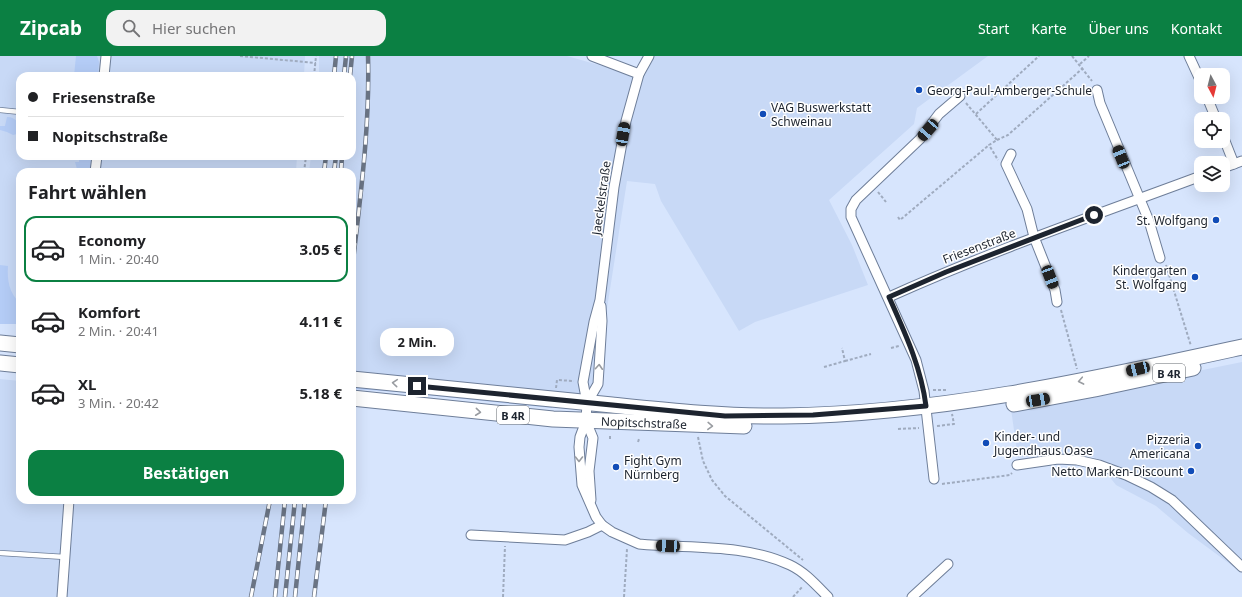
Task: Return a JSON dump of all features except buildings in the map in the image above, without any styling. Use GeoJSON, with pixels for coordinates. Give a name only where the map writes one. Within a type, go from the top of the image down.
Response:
{"type":"FeatureCollection","features":[{"type":"Feature","properties":{"kind":"main road"},"geometry":{"type":"LineString","coordinates":[[0,343],[16,345]]}},
{"type":"Feature","properties":{"kind":"main road","name":"Nopitschstraße"},"geometry":{"type":"LineString","coordinates":[[356,379],[692,414],[739,416],[926,411],[1067,384],[1242,347]]}},
{"type":"Feature","properties":{"kind":"main road","name":"Nopitschstraße"},"geometry":{"type":"LineString","coordinates":[[356,398],[586,421],[720,426],[787,426],[1067,395],[1242,357]]}},
{"type":"Feature","properties":{"kind":"main road"},"geometry":{"type":"LineString","coordinates":[[0,363],[16,365]]}},
{"type":"Feature","properties":{"kind":"street"},"geometry":{"type":"LineString","coordinates":[[104,72],[106,56]]}},
{"type":"Feature","properties":{"kind":"street"},"geometry":{"type":"LineString","coordinates":[[592,56],[639,74]]}},
{"type":"Feature","properties":{"kind":"street","name":"Jaeckelstraße"},"geometry":{"type":"LineString","coordinates":[[587,403],[583,382],[592,329],[600,300],[614,187],[626,121],[639,74],[648,56]]}},
{"type":"Feature","properties":{"kind":"street"},"geometry":{"type":"LineString","coordinates":[[1189,56],[1195,68]]}},
{"type":"Feature","properties":{"kind":"street"},"geometry":{"type":"LineString","coordinates":[[1097,90],[1100,103],[1149,221],[1160,258]]}},
{"type":"Feature","properties":{"kind":"street"},"geometry":{"type":"LineString","coordinates":[[934,479],[924,391],[914,354],[851,217],[851,209],[862,194],[920,139],[939,114],[960,96]]}},
{"type":"Feature","properties":{"kind":"street"},"geometry":{"type":"LineString","coordinates":[[1230,148],[1238,162]]}},
{"type":"Feature","properties":{"kind":"street","name":"Friesenstraße"},"geometry":{"type":"LineString","coordinates":[[1008,158],[1027,209],[1034,237],[1057,302]]}},
{"type":"Feature","properties":{"kind":"street","name":"Friesenstraße"},"geometry":{"type":"LineString","coordinates":[[889,297],[946,272],[1034,237],[1194,179]]}},
{"type":"Feature","properties":{"kind":"street","name":"Jaeckelstraße"},"geometry":{"type":"LineString","coordinates":[[587,403],[598,384],[602,321],[600,300]]}},
{"type":"Feature","properties":{"kind":"street"},"geometry":{"type":"LineString","coordinates":[[587,403],[586,421],[580,437],[580,473],[584,494],[602,525],[628,540],[639,544],[725,548],[757,554],[799,570],[828,597]]}},
{"type":"Feature","properties":{"kind":"street"},"geometry":{"type":"LineString","coordinates":[[586,421],[593,438],[589,471],[592,509]]}},
{"type":"Feature","properties":{"kind":"street"},"geometry":{"type":"LineString","coordinates":[[1017,465],[1058,458],[1077,460],[1099,465],[1126,475],[1172,500],[1242,567]]}},
{"type":"Feature","properties":{"kind":"street"},"geometry":{"type":"LineString","coordinates":[[62,597],[69,504]]}},
{"type":"Feature","properties":{"kind":"street"},"geometry":{"type":"LineString","coordinates":[[471,535],[565,540],[588,532],[602,525]]}},
{"type":"Feature","properties":{"kind":"street"},"geometry":{"type":"LineString","coordinates":[[912,597],[948,564]]}},
{"type":"Feature","properties":{"kind":"lane"},"geometry":{"type":"LineString","coordinates":[[0,110],[16,112]]}},
{"type":"Feature","properties":{"kind":"lane"},"geometry":{"type":"LineString","coordinates":[[0,553],[65,557]]}},
{"type":"Feature","properties":{"kind":"path"},"geometry":{"type":"LineString","coordinates":[[240,56],[316,64]]}},
{"type":"Feature","properties":{"kind":"path"},"geometry":{"type":"LineString","coordinates":[[315,72],[316,56]]}},
{"type":"Feature","properties":{"kind":"path"},"geometry":{"type":"LineString","coordinates":[[976,114],[1039,56]]}},
{"type":"Feature","properties":{"kind":"path"},"geometry":{"type":"LineString","coordinates":[[1072,56],[1083,68],[1097,90]]}},
{"type":"Feature","properties":{"kind":"path"},"geometry":{"type":"LineString","coordinates":[[1080,64],[1089,56]]}},
{"type":"Feature","properties":{"kind":"path"},"geometry":{"type":"LineString","coordinates":[[898,217],[900,220],[989,145],[1008,135],[1083,68]]}},
{"type":"Feature","properties":{"kind":"path"},"geometry":{"type":"LineString","coordinates":[[960,96],[997,140]]}},
{"type":"Feature","properties":{"kind":"path"},"geometry":{"type":"LineString","coordinates":[[989,145],[998,160],[1008,158]]}},
{"type":"Feature","properties":{"kind":"path"},"geometry":{"type":"LineString","coordinates":[[1160,258],[1166,266],[1191,346]]}},
{"type":"Feature","properties":{"kind":"path"},"geometry":{"type":"LineString","coordinates":[[1057,302],[1064,315],[1077,369]]}},
{"type":"Feature","properties":{"kind":"path"},"geometry":{"type":"LineString","coordinates":[[842,348],[845,361]]}},
{"type":"Feature","properties":{"kind":"path"},"geometry":{"type":"LineString","coordinates":[[824,367],[871,354]]}},
{"type":"Feature","properties":{"kind":"path"},"geometry":{"type":"LineString","coordinates":[[556,388],[557,380]]}},
{"type":"Feature","properties":{"kind":"path"},"geometry":{"type":"LineString","coordinates":[[924,391],[947,389]]}},
{"type":"Feature","properties":{"kind":"path"},"geometry":{"type":"LineString","coordinates":[[610,434],[610,439]]}},
{"type":"Feature","properties":{"kind":"path"},"geometry":{"type":"LineString","coordinates":[[698,437],[703,461],[712,480],[725,496],[805,562],[799,570]]}},
{"type":"Feature","properties":{"kind":"path"},"geometry":{"type":"LineString","coordinates":[[934,479],[944,485],[1010,475],[1017,465]]}},
{"type":"Feature","properties":{"kind":"path"},"geometry":{"type":"LineString","coordinates":[[503,597],[506,552],[505,537]]}},
{"type":"Feature","properties":{"kind":"path"},"geometry":{"type":"LineString","coordinates":[[624,597],[628,540]]}},
{"type":"Feature","properties":{"kind":"path"},"geometry":{"type":"LineString","coordinates":[[793,597],[810,579]]}},
{"type":"Feature","properties":{"kind":"shaded area"},"geometry":{"type":"Polygon","coordinates":[[[0,56],[305,56],[304,72],[16,72],[16,160],[297,160],[296,168],[16,168],[16,321],[0,320],[0,56]]]}},
{"type":"Feature","properties":{"kind":"shaded area"},"geometry":{"type":"Polygon","coordinates":[[[76,56],[97,56],[99,62],[98,72],[74,72],[76,56]]]}},
{"type":"Feature","properties":{"kind":"shaded area"},"geometry":{"type":"Polygon","coordinates":[[[319,56],[567,56],[641,77],[652,56],[988,56],[917,108],[914,124],[829,200],[852,245],[868,285],[755,322],[739,331],[661,201],[655,184],[627,181],[592,404],[356,380],[356,168],[310,168],[310,160],[356,160],[356,72],[319,72],[319,56]]]}},
{"type":"Feature","properties":{"kind":"shaded area"},"geometry":{"type":"Polygon","coordinates":[[[7,117],[16,120],[16,134],[13,135],[0,130],[0,126],[5,126],[7,117]]]}},
{"type":"Feature","properties":{"kind":"shaded area"},"geometry":{"type":"Polygon","coordinates":[[[79,160],[91,160],[90,168],[77,168],[75,162],[79,162],[79,160]]]}},
{"type":"Feature","properties":{"kind":"shaded area"},"geometry":{"type":"Polygon","coordinates":[[[0,265],[8,266],[11,291],[16,299],[16,324],[0,324],[0,265]]]}},
{"type":"Feature","properties":{"kind":"shaded area"},"geometry":{"type":"Polygon","coordinates":[[[1242,362],[1242,573],[1188,533],[1156,506],[1116,485],[1094,457],[1075,452],[1042,454],[1018,458],[1011,409],[1242,362]]]}},
{"type":"Feature","properties":{"kind":"shaded area"},"geometry":{"type":"Polygon","coordinates":[[[0,379],[16,381],[16,504],[327,504],[317,597],[0,597],[0,379]]]}},
{"type":"Feature","properties":{"kind":"shaded area"},"geometry":{"type":"Polygon","coordinates":[[[356,384],[552,404],[552,408],[398,392],[356,389],[356,384]]]}},
{"type":"Feature","properties":{"kind":"railway"},"geometry":{"type":"LineString","coordinates":[[334,72],[336,56]]}},
{"type":"Feature","properties":{"kind":"railway"},"geometry":{"type":"LineString","coordinates":[[344,72],[346,56]]}},
{"type":"Feature","properties":{"kind":"railway"},"geometry":{"type":"LineString","coordinates":[[350,72],[352,56]]}},
{"type":"Feature","properties":{"kind":"railway"},"geometry":{"type":"LineString","coordinates":[[356,234],[366,137],[368,56]]}},
{"type":"Feature","properties":{"kind":"railway"},"geometry":{"type":"LineString","coordinates":[[324,168],[326,160]]}},
{"type":"Feature","properties":{"kind":"railway"},"geometry":{"type":"LineString","coordinates":[[334,168],[336,160]]}},
{"type":"Feature","properties":{"kind":"railway"},"geometry":{"type":"LineString","coordinates":[[341,168],[342,160]]}},
{"type":"Feature","properties":{"kind":"railway"},"geometry":{"type":"LineString","coordinates":[[251,597],[269,504]]}},
{"type":"Feature","properties":{"kind":"railway"},"geometry":{"type":"LineString","coordinates":[[275,597],[285,504]]}},
{"type":"Feature","properties":{"kind":"railway"},"geometry":{"type":"LineString","coordinates":[[285,597],[295,504]]}},
{"type":"Feature","properties":{"kind":"railway"},"geometry":{"type":"LineString","coordinates":[[295,597],[305,504]]}},
{"type":"Feature","properties":{"kind":"railway"},"geometry":{"type":"LineString","coordinates":[[314,597],[326,504]]}},
{"type":"Feature","properties":{"kind":"place","name":"Georg-Paul-Amberger-Schule"},"geometry":{"type":"Point","coordinates":[919,90]}},
{"type":"Feature","properties":{"kind":"place","name":"VAG Buswerkstatt Schweinau"},"geometry":{"type":"Point","coordinates":[763,114]}},
{"type":"Feature","properties":{"kind":"place","name":"St. Wolfgang"},"geometry":{"type":"Point","coordinates":[1216,220]}},
{"type":"Feature","properties":{"kind":"place","name":"Kindergarten St. Wolfgang"},"geometry":{"type":"Point","coordinates":[1195,277]}},
{"type":"Feature","properties":{"kind":"place","name":"Kinder- und Jugendhaus Oase"},"geometry":{"type":"Point","coordinates":[986,443]}},
{"type":"Feature","properties":{"kind":"place","name":"Pizzeria Americana"},"geometry":{"type":"Point","coordinates":[1198,446]}},
{"type":"Feature","properties":{"kind":"place","name":"Fight Gym Nürnberg"},"geometry":{"type":"Point","coordinates":[616,467]}},
{"type":"Feature","properties":{"kind":"place","name":"Netto Marken-Discount"},"geometry":{"type":"Point","coordinates":[1191,471]}},
{"type":"Feature","properties":{"kind":"route"},"geometry":{"type":"LineString","coordinates":[[417,386],[692,414],[725,416],[813,415],[926,406],[922,381],[916,360],[889,297],[946,272],[1094,215]]}}]}
